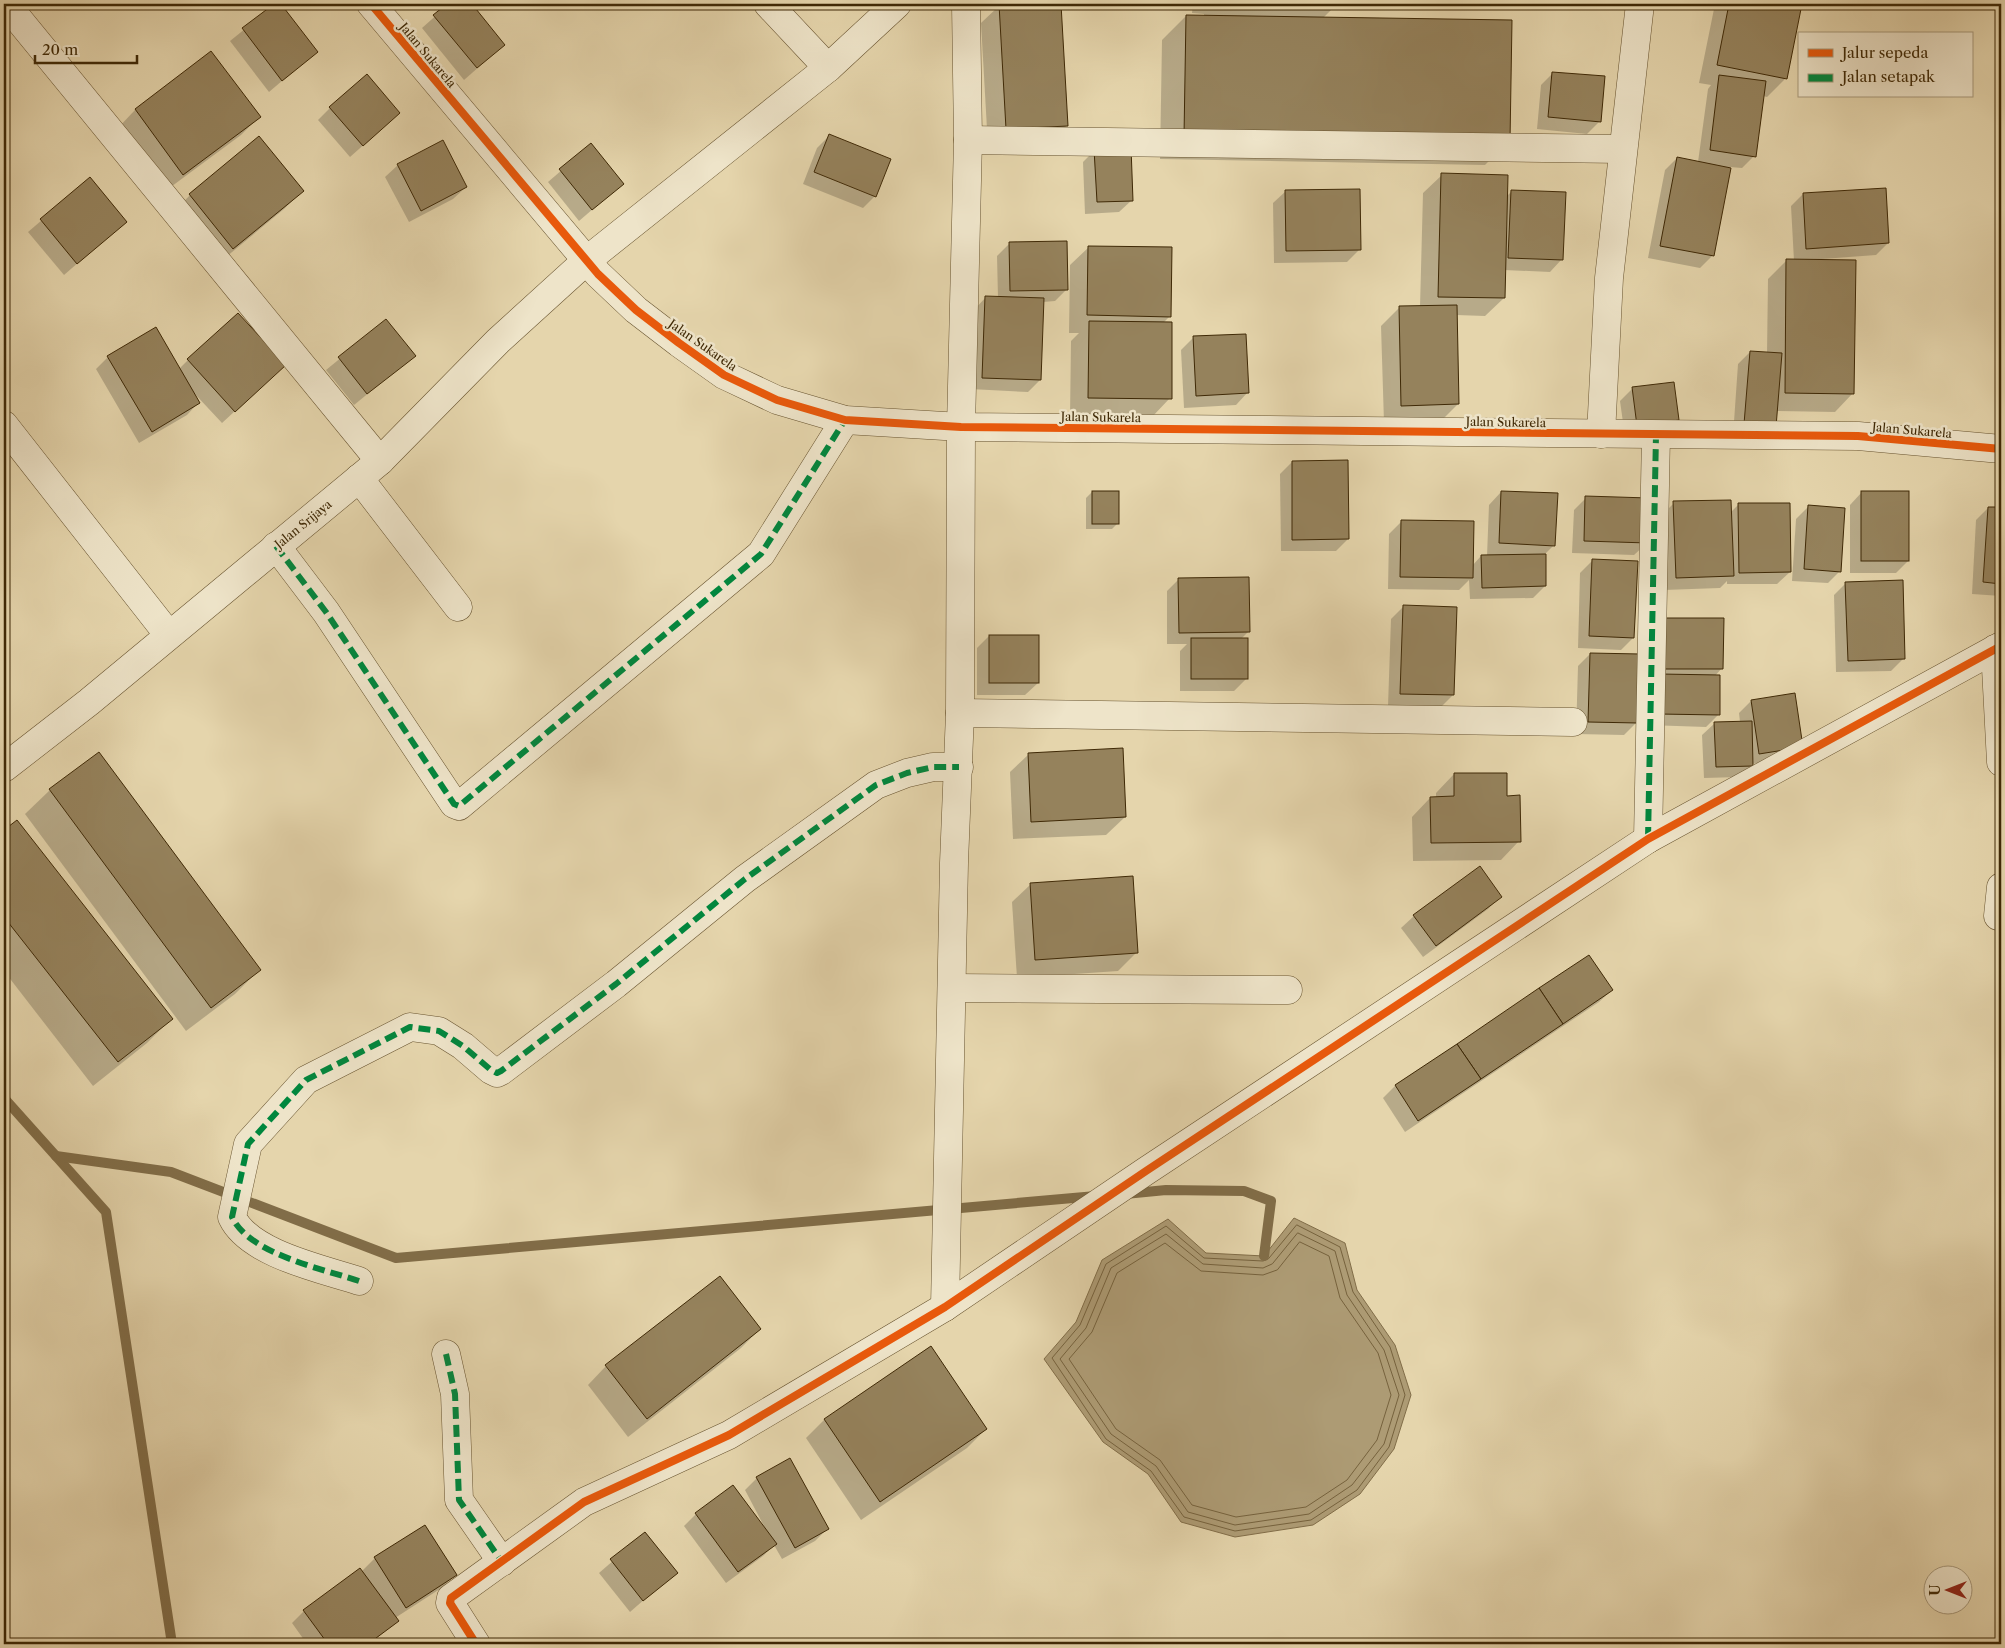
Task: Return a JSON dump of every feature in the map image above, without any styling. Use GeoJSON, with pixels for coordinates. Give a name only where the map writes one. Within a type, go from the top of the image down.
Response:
{"type":"FeatureCollection","features":[{"type":"Feature","properties":{"kind":"street"},"geometry":{"type":"LineString","coordinates":[[6,4],[370,470],[458,607]]}},
{"type":"Feature","properties":{"kind":"street","name":"Jalan Sukarela"},"geometry":{"type":"LineString","coordinates":[[371,4],[586,261],[636,310],[724,375],[777,400],[845,420],[961,427],[1858,436],[2001,449]]}},
{"type":"Feature","properties":{"kind":"street"},"geometry":{"type":"LineString","coordinates":[[768,4],[828,68]]}},
{"type":"Feature","properties":{"kind":"street","name":"Jalan Srijaya"},"geometry":{"type":"LineString","coordinates":[[4,768],[89,702],[168,634],[370,470],[498,341],[586,261],[828,68],[897,4]]}},
{"type":"Feature","properties":{"kind":"street"},"geometry":{"type":"LineString","coordinates":[[944,1307],[954,863],[960,713],[961,427],[968,140],[966,4]]}},
{"type":"Feature","properties":{"kind":"street"},"geometry":{"type":"LineString","coordinates":[[1601,434],[1609,278],[1622,149],[1640,4]]}},
{"type":"Feature","properties":{"kind":"street"},"geometry":{"type":"LineString","coordinates":[[968,140],[1622,149]]}},
{"type":"Feature","properties":{"kind":"street"},"geometry":{"type":"LineString","coordinates":[[276,546],[326,612],[454,804],[459,806],[761,554],[845,420]]}},
{"type":"Feature","properties":{"kind":"street"},"geometry":{"type":"LineString","coordinates":[[4,425],[168,634]]}},
{"type":"Feature","properties":{"kind":"street"},"geometry":{"type":"LineString","coordinates":[[1648,839],[1656,435]]}},
{"type":"Feature","properties":{"kind":"street"},"geometry":{"type":"LineString","coordinates":[[476,1644],[450,1601],[584,1502],[729,1435],[944,1307],[1648,839],[1998,647],[2001,762]]}},
{"type":"Feature","properties":{"kind":"street"},"geometry":{"type":"LineString","coordinates":[[960,713],[1574,722]]}},
{"type":"Feature","properties":{"kind":"street"},"geometry":{"type":"LineString","coordinates":[[359,1281],[275,1253],[242,1233],[232,1217],[238,1180],[248,1144],[306,1080],[410,1027],[439,1031],[463,1046],[497,1073],[616,984],[745,879],[876,785],[907,773],[933,767],[959,767]]}},
{"type":"Feature","properties":{"kind":"street"},"geometry":{"type":"LineString","coordinates":[[1998,916],[2001,887]]}},
{"type":"Feature","properties":{"kind":"street"},"geometry":{"type":"LineString","coordinates":[[952,988],[1288,990]]}},
{"type":"Feature","properties":{"kind":"street"},"geometry":{"type":"LineString","coordinates":[[446,1354],[455,1394],[459,1500],[502,1562]]}},
{"type":"Feature","properties":{"kind":"water"},"geometry":{"type":"Polygon","coordinates":[[[1294,1218],[1345,1243],[1357,1290],[1395,1345],[1411,1395],[1394,1449],[1360,1494],[1313,1525],[1235,1537],[1181,1522],[1148,1474],[1103,1442],[1044,1359],[1076,1322],[1102,1260],[1168,1219],[1206,1253],[1264,1256],[1294,1218]]]}},
{"type":"Feature","properties":{"kind":"building"},"geometry":{"type":"Polygon","coordinates":[[[274,4],[281,4],[318,52],[282,81],[242,28],[274,4]]]}},
{"type":"Feature","properties":{"kind":"building"},"geometry":{"type":"Polygon","coordinates":[[[447,4],[472,4],[505,45],[477,68],[433,15],[447,4]]]}},
{"type":"Feature","properties":{"kind":"building"},"geometry":{"type":"Polygon","coordinates":[[[999,4],[1061,4],[1068,126],[1006,129],[999,4]]]}},
{"type":"Feature","properties":{"kind":"building"},"geometry":{"type":"Polygon","coordinates":[[[1253,4],[1336,4],[1336,8],[1253,7],[1253,4]]]}},
{"type":"Feature","properties":{"kind":"building"},"geometry":{"type":"Polygon","coordinates":[[[1729,4],[1802,4],[1787,79],[1717,65],[1729,4]]]}},
{"type":"Feature","properties":{"kind":"building"},"geometry":{"type":"Polygon","coordinates":[[[1186,15],[1512,20],[1510,141],[1184,136],[1186,15]]]}},
{"type":"Feature","properties":{"kind":"building"},"geometry":{"type":"Polygon","coordinates":[[[211,51],[261,117],[183,175],[135,109],[211,51]]]}},
{"type":"Feature","properties":{"kind":"building"},"geometry":{"type":"Polygon","coordinates":[[[1552,72],[1605,76],[1601,122],[1548,117],[1552,72]]]}},
{"type":"Feature","properties":{"kind":"building"},"geometry":{"type":"Polygon","coordinates":[[[367,74],[400,113],[363,146],[329,107],[367,74]]]}},
{"type":"Feature","properties":{"kind":"building"},"geometry":{"type":"Polygon","coordinates":[[[1719,75],[1766,81],[1756,157],[1710,150],[1719,75]]]}},
{"type":"Feature","properties":{"kind":"building"},"geometry":{"type":"Polygon","coordinates":[[[829,134],[891,159],[876,197],[814,172],[829,134]]]}},
{"type":"Feature","properties":{"kind":"building"},"geometry":{"type":"Polygon","coordinates":[[[259,136],[304,191],[233,249],[189,194],[259,136]]]}},
{"type":"Feature","properties":{"kind":"building"},"geometry":{"type":"Polygon","coordinates":[[[443,140],[467,187],[421,211],[397,164],[443,140]]]}},
{"type":"Feature","properties":{"kind":"building"},"geometry":{"type":"Polygon","coordinates":[[[591,143],[624,184],[592,210],[559,169],[591,143]]]}},
{"type":"Feature","properties":{"kind":"building"},"geometry":{"type":"Polygon","coordinates":[[[1131,147],[1133,201],[1097,202],[1094,149],[1131,147]]]}},
{"type":"Feature","properties":{"kind":"building"},"geometry":{"type":"Polygon","coordinates":[[[1677,157],[1731,168],[1714,256],[1660,246],[1677,157]]]}},
{"type":"Feature","properties":{"kind":"building"},"geometry":{"type":"Polygon","coordinates":[[[1441,173],[1508,175],[1505,298],[1438,297],[1441,173]]]}},
{"type":"Feature","properties":{"kind":"building"},"geometry":{"type":"Polygon","coordinates":[[[90,177],[127,222],[77,264],[40,219],[90,177]]]}},
{"type":"Feature","properties":{"kind":"building"},"geometry":{"type":"Polygon","coordinates":[[[1886,188],[1889,243],[1806,249],[1803,193],[1886,188]]]}},
{"type":"Feature","properties":{"kind":"building"},"geometry":{"type":"Polygon","coordinates":[[[1360,189],[1361,250],[1286,251],[1285,190],[1360,189]]]}},
{"type":"Feature","properties":{"kind":"building"},"geometry":{"type":"Polygon","coordinates":[[[1511,190],[1566,192],[1563,260],[1508,258],[1511,190]]]}},
{"type":"Feature","properties":{"kind":"building"},"geometry":{"type":"Polygon","coordinates":[[[1067,241],[1068,290],[1010,291],[1009,242],[1067,241]]]}},
{"type":"Feature","properties":{"kind":"building"},"geometry":{"type":"Polygon","coordinates":[[[1088,246],[1172,247],[1171,317],[1087,315],[1088,246]]]}},
{"type":"Feature","properties":{"kind":"building"},"geometry":{"type":"Polygon","coordinates":[[[1786,259],[1856,260],[1854,394],[1785,393],[1786,259]]]}},
{"type":"Feature","properties":{"kind":"building"},"geometry":{"type":"Polygon","coordinates":[[[985,296],[1044,298],[1041,380],[982,378],[985,296]]]}},
{"type":"Feature","properties":{"kind":"building"},"geometry":{"type":"Polygon","coordinates":[[[1457,305],[1459,404],[1401,406],[1399,306],[1457,305]]]}},
{"type":"Feature","properties":{"kind":"building"},"geometry":{"type":"Polygon","coordinates":[[[238,313],[286,365],[235,412],[187,359],[238,313]]]}},
{"type":"Feature","properties":{"kind":"building"},"geometry":{"type":"Polygon","coordinates":[[[386,319],[416,356],[367,394],[338,357],[386,319]]]}},
{"type":"Feature","properties":{"kind":"building"},"geometry":{"type":"Polygon","coordinates":[[[1089,321],[1172,322],[1172,399],[1088,398],[1089,321]]]}},
{"type":"Feature","properties":{"kind":"building"},"geometry":{"type":"Polygon","coordinates":[[[156,327],[200,403],[152,432],[107,356],[156,327]]]}},
{"type":"Feature","properties":{"kind":"building"},"geometry":{"type":"Polygon","coordinates":[[[1246,334],[1249,393],[1196,396],[1193,336],[1246,334]]]}},
{"type":"Feature","properties":{"kind":"building"},"geometry":{"type":"Polygon","coordinates":[[[1750,351],[1782,353],[1776,427],[1744,424],[1750,351]]]}},
{"type":"Feature","properties":{"kind":"building"},"geometry":{"type":"Polygon","coordinates":[[[1674,382],[1679,420],[1637,426],[1632,387],[1674,382]]]}},
{"type":"Feature","properties":{"kind":"building"},"geometry":{"type":"Polygon","coordinates":[[[1348,460],[1349,539],[1292,540],[1292,461],[1348,460]]]}},
{"type":"Feature","properties":{"kind":"building"},"geometry":{"type":"Polygon","coordinates":[[[1092,491],[1119,491],[1119,524],[1092,524],[1092,491]]]}},
{"type":"Feature","properties":{"kind":"building"},"geometry":{"type":"Polygon","coordinates":[[[1501,491],[1558,493],[1555,546],[1499,543],[1501,491]]]}},
{"type":"Feature","properties":{"kind":"building"},"geometry":{"type":"Polygon","coordinates":[[[1861,491],[1909,491],[1909,561],[1861,561],[1861,491]]]}},
{"type":"Feature","properties":{"kind":"building"},"geometry":{"type":"Polygon","coordinates":[[[1585,496],[1649,498],[1648,543],[1584,541],[1585,496]]]}},
{"type":"Feature","properties":{"kind":"building"},"geometry":{"type":"Polygon","coordinates":[[[1731,500],[1734,576],[1676,578],[1673,501],[1731,500]]]}},
{"type":"Feature","properties":{"kind":"building"},"geometry":{"type":"Polygon","coordinates":[[[1738,503],[1790,503],[1791,572],[1739,573],[1738,503]]]}},
{"type":"Feature","properties":{"kind":"building"},"geometry":{"type":"Polygon","coordinates":[[[1808,505],[1845,508],[1841,572],[1804,569],[1808,505]]]}},
{"type":"Feature","properties":{"kind":"building"},"geometry":{"type":"Polygon","coordinates":[[[1988,507],[2001,507],[2001,584],[1983,582],[1988,507]]]}},
{"type":"Feature","properties":{"kind":"building"},"geometry":{"type":"Polygon","coordinates":[[[1401,520],[1474,521],[1473,578],[1400,577],[1401,520]]]}},
{"type":"Feature","properties":{"kind":"building"},"geometry":{"type":"Polygon","coordinates":[[[1546,554],[1546,586],[1482,588],[1481,555],[1546,554]]]}},
{"type":"Feature","properties":{"kind":"building"},"geometry":{"type":"Polygon","coordinates":[[[1592,559],[1638,561],[1634,638],[1589,636],[1592,559]]]}},
{"type":"Feature","properties":{"kind":"building"},"geometry":{"type":"Polygon","coordinates":[[[1249,577],[1250,632],[1179,633],[1178,578],[1249,577]]]}},
{"type":"Feature","properties":{"kind":"building"},"geometry":{"type":"Polygon","coordinates":[[[1903,580],[1905,659],[1848,661],[1845,582],[1903,580]]]}},
{"type":"Feature","properties":{"kind":"building"},"geometry":{"type":"Polygon","coordinates":[[[1403,605],[1457,607],[1454,695],[1400,694],[1403,605]]]}},
{"type":"Feature","properties":{"kind":"building"},"geometry":{"type":"Polygon","coordinates":[[[1658,618],[1724,618],[1723,669],[1658,669],[1658,618]]]}},
{"type":"Feature","properties":{"kind":"building"},"geometry":{"type":"Polygon","coordinates":[[[989,635],[1039,635],[1039,683],[989,683],[989,635]]]}},
{"type":"Feature","properties":{"kind":"building"},"geometry":{"type":"Polygon","coordinates":[[[1191,638],[1248,638],[1248,679],[1191,679],[1191,638]]]}},
{"type":"Feature","properties":{"kind":"building"},"geometry":{"type":"Polygon","coordinates":[[[1590,653],[1640,654],[1638,723],[1588,722],[1590,653]]]}},
{"type":"Feature","properties":{"kind":"building"},"geometry":{"type":"Polygon","coordinates":[[[1660,674],[1720,675],[1720,715],[1659,714],[1660,674]]]}},
{"type":"Feature","properties":{"kind":"building"},"geometry":{"type":"Polygon","coordinates":[[[1795,693],[1803,747],[1759,754],[1751,700],[1795,693]]]}},
{"type":"Feature","properties":{"kind":"building"},"geometry":{"type":"Polygon","coordinates":[[[1752,721],[1753,766],[1716,767],[1714,722],[1752,721]]]}},
{"type":"Feature","properties":{"kind":"building"},"geometry":{"type":"Polygon","coordinates":[[[1123,748],[1126,817],[1031,822],[1028,753],[1123,748]]]}},
{"type":"Feature","properties":{"kind":"building"},"geometry":{"type":"Polygon","coordinates":[[[99,752],[261,970],[211,1008],[49,789],[99,752]]]}},
{"type":"Feature","properties":{"kind":"building"},"geometry":{"type":"Polygon","coordinates":[[[1454,773],[1507,773],[1507,796],[1520,795],[1521,842],[1431,843],[1430,797],[1454,796],[1454,773]]]}},
{"type":"Feature","properties":{"kind":"building"},"geometry":{"type":"Polygon","coordinates":[[[17,820],[173,1019],[118,1062],[4,917],[4,830],[17,820]]]}},
{"type":"Feature","properties":{"kind":"building"},"geometry":{"type":"Polygon","coordinates":[[[1480,866],[1502,897],[1436,946],[1413,915],[1480,866]]]}},
{"type":"Feature","properties":{"kind":"building"},"geometry":{"type":"Polygon","coordinates":[[[1133,876],[1138,953],[1035,960],[1030,883],[1133,876]]]}},
{"type":"Feature","properties":{"kind":"building"},"geometry":{"type":"Polygon","coordinates":[[[1589,955],[1613,990],[1563,1024],[1539,988],[1589,955]]]}},
{"type":"Feature","properties":{"kind":"building"},"geometry":{"type":"Polygon","coordinates":[[[1539,988],[1563,1024],[1481,1079],[1457,1044],[1539,988]]]}},
{"type":"Feature","properties":{"kind":"building"},"geometry":{"type":"Polygon","coordinates":[[[1457,1044],[1481,1079],[1418,1121],[1395,1085],[1457,1044]]]}},
{"type":"Feature","properties":{"kind":"building"},"geometry":{"type":"Polygon","coordinates":[[[720,1276],[761,1329],[647,1419],[605,1365],[720,1276]]]}},
{"type":"Feature","properties":{"kind":"building"},"geometry":{"type":"Polygon","coordinates":[[[931,1346],[987,1429],[880,1502],[824,1419],[931,1346]]]}},
{"type":"Feature","properties":{"kind":"building"},"geometry":{"type":"Polygon","coordinates":[[[790,1458],[829,1529],[795,1548],[756,1477],[790,1458]]]}},
{"type":"Feature","properties":{"kind":"building"},"geometry":{"type":"Polygon","coordinates":[[[733,1485],[777,1544],[738,1572],[695,1513],[733,1485]]]}},
{"type":"Feature","properties":{"kind":"building"},"geometry":{"type":"Polygon","coordinates":[[[425,1525],[457,1575],[406,1608],[374,1557],[425,1525]]]}},
{"type":"Feature","properties":{"kind":"building"},"geometry":{"type":"Polygon","coordinates":[[[645,1532],[678,1573],[643,1601],[610,1559],[645,1532]]]}},
{"type":"Feature","properties":{"kind":"building"},"geometry":{"type":"Polygon","coordinates":[[[360,1568],[399,1621],[368,1644],[328,1644],[303,1610],[360,1568]]]}},
{"type":"Feature","properties":{"kind":"waterway"},"geometry":{"type":"LineString","coordinates":[[4,1098],[106,1212],[172,1644]]}},
{"type":"Feature","properties":{"kind":"waterway"},"geometry":{"type":"LineString","coordinates":[[56,1156],[171,1172],[396,1258],[1096,1196]]}},
{"type":"Feature","properties":{"kind":"waterway"},"geometry":{"type":"LineString","coordinates":[[1125,1194],[1166,1190],[1244,1191],[1271,1201],[1264,1256]]}},
{"type":"Feature","properties":{"kind":"marked path"},"geometry":{"type":"LineString","coordinates":[[276,546],[326,612],[454,804],[459,806],[761,554],[845,420]]}},
{"type":"Feature","properties":{"kind":"marked path"},"geometry":{"type":"LineString","coordinates":[[1648,839],[1656,435]]}},
{"type":"Feature","properties":{"kind":"marked path"},"geometry":{"type":"LineString","coordinates":[[359,1281],[307,1265],[270,1250],[254,1241],[241,1230],[232,1217],[248,1144],[306,1080],[410,1027],[439,1031],[463,1046],[497,1073],[616,984],[745,879],[876,785],[907,773],[933,767],[959,767]]}},
{"type":"Feature","properties":{"kind":"marked path"},"geometry":{"type":"LineString","coordinates":[[446,1354],[455,1394],[459,1500],[502,1562]]}},
{"type":"Feature","properties":{"kind":"cycle path"},"geometry":{"type":"LineString","coordinates":[[371,4],[598,274],[636,310],[724,375],[777,400],[845,420],[961,427],[1858,436],[2001,449]]}},
{"type":"Feature","properties":{"kind":"cycle path"},"geometry":{"type":"LineString","coordinates":[[476,1644],[450,1603],[451,1598],[584,1502],[729,1435],[945,1307],[1146,1171],[1648,839],[2001,646]]}}]}
